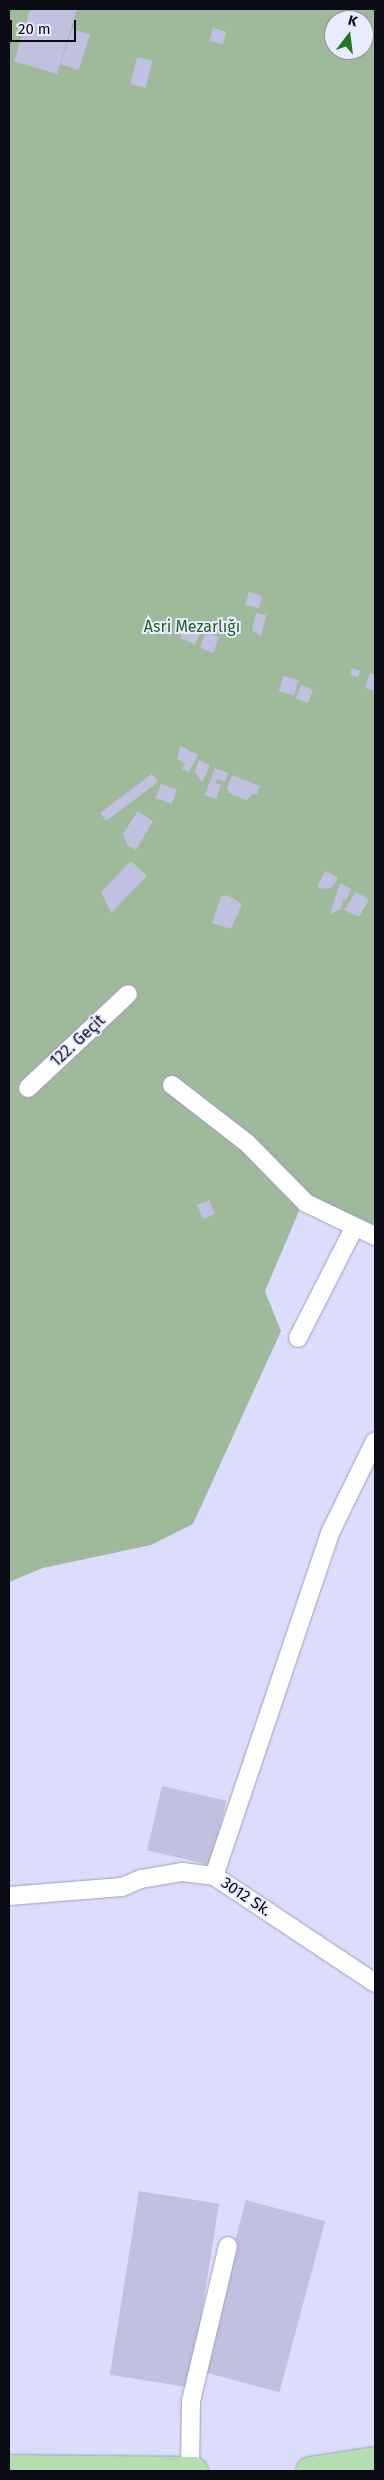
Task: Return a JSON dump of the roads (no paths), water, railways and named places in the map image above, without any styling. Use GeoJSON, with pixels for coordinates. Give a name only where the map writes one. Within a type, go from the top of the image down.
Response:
{"type":"FeatureCollection","features":[{"type":"Feature","properties":{"kind":"highway"},"geometry":{"type":"LineString","coordinates":[[310,2471],[375,2461]]}},
{"type":"Feature","properties":{"kind":"highway"},"geometry":{"type":"LineString","coordinates":[[9,2469],[192,2471]]}},
{"type":"Feature","properties":{"kind":"street","name":"122. Geçit"},"geometry":{"type":"LineString","coordinates":[[28,1088],[128,994]]}},
{"type":"Feature","properties":{"kind":"street"},"geometry":{"type":"LineString","coordinates":[[172,1085],[247,1143],[306,1203],[354,1228],[375,1236]]}},
{"type":"Feature","properties":{"kind":"street"},"geometry":{"type":"LineString","coordinates":[[298,1338],[354,1228]]}},
{"type":"Feature","properties":{"kind":"street"},"geometry":{"type":"LineString","coordinates":[[214,1876],[330,1533],[375,1441]]}},
{"type":"Feature","properties":{"kind":"street","name":"3012 Sk."},"geometry":{"type":"LineString","coordinates":[[9,1896],[122,1888],[141,1879],[182,1872],[214,1876],[375,1983]]}},
{"type":"Feature","properties":{"kind":"street"},"geometry":{"type":"LineString","coordinates":[[192,2471],[192,2401],[228,2246]]}},
{"type":"Feature","properties":{"kind":"park label","name":"Asri Mezarlığı"},"geometry":{"type":"Point","coordinates":[192,627]}}]}
